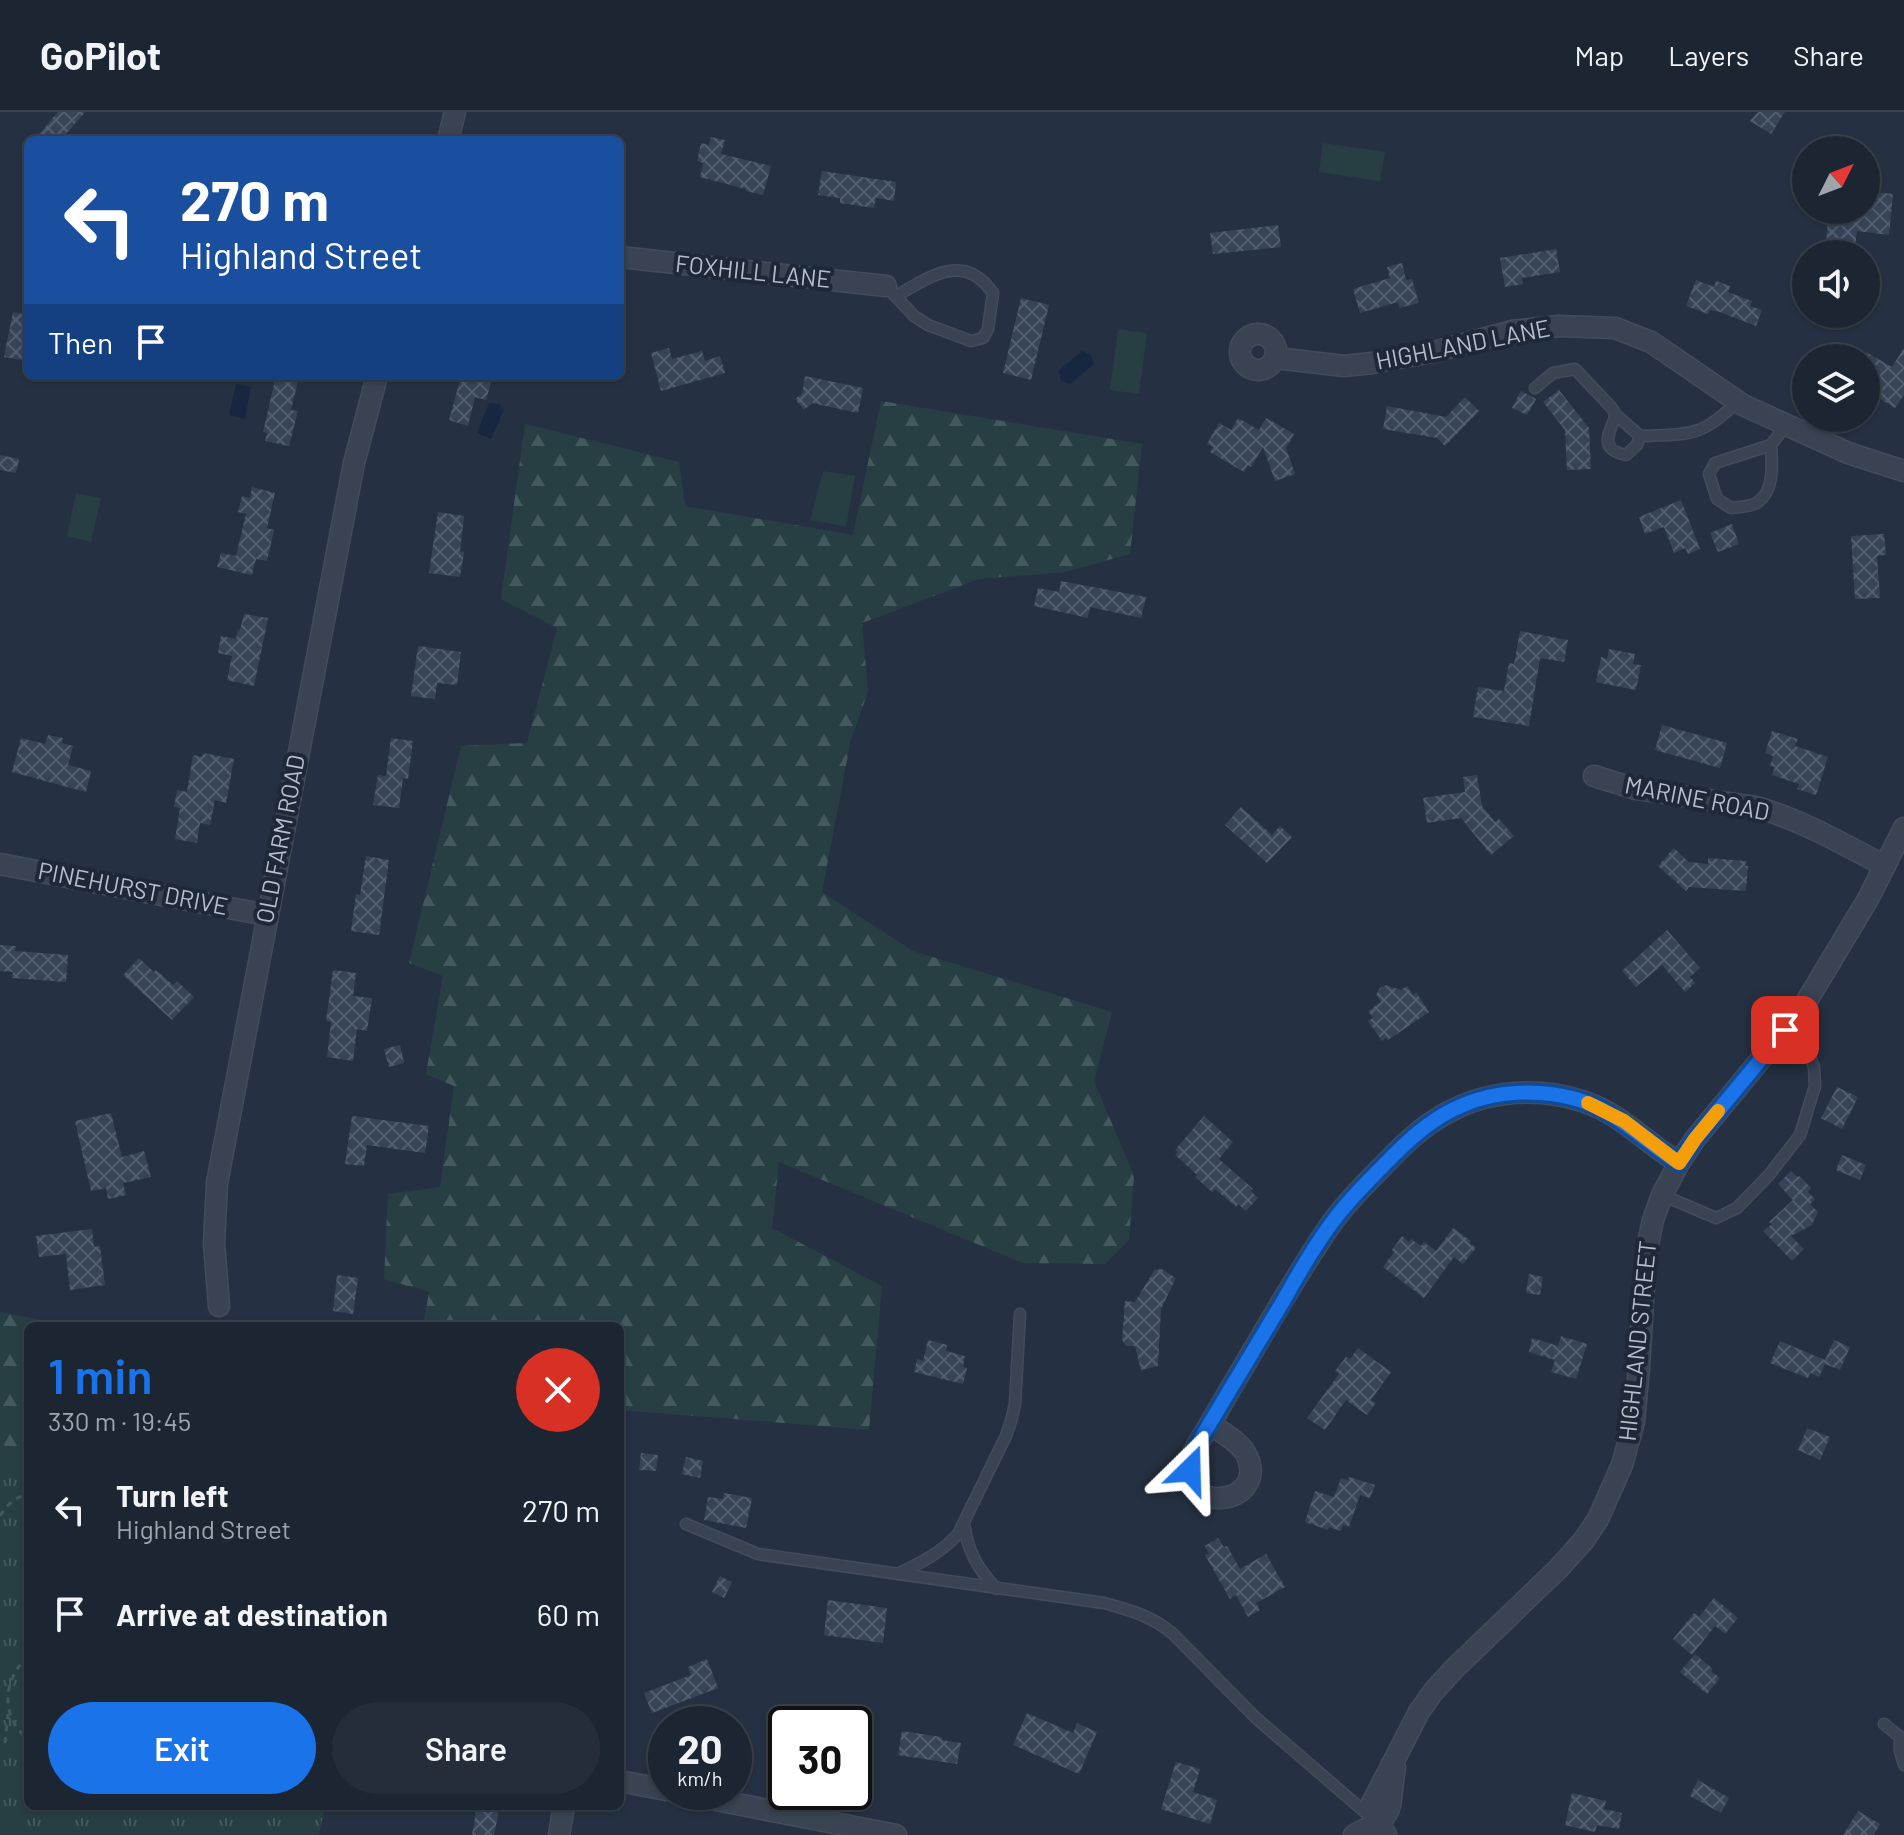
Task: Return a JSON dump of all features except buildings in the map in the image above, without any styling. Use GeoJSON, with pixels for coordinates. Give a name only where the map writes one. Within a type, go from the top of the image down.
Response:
{"type":"FeatureCollection","features":[{"type":"Feature","properties":{"kind":"street"},"geometry":{"type":"LineString","coordinates":[[449,136],[455,112]]}},
{"type":"Feature","properties":{"kind":"street","name":"FOXHILL LANE"},"geometry":{"type":"LineString","coordinates":[[624,258],[891,291]]}},
{"type":"Feature","properties":{"kind":"street","name":"HIGHLAND LANE"},"geometry":{"type":"LineString","coordinates":[[1276,358],[1344,366],[1433,352],[1512,331],[1559,326],[1615,328],[1651,342],[1738,401],[1786,425],[1848,453],[1904,471]]}},
{"type":"Feature","properties":{"kind":"street","name":"OLD FARM ROAD"},"geometry":{"type":"LineString","coordinates":[[219,1306],[214,1261],[216,1192],[354,463],[376,380]]}},
{"type":"Feature","properties":{"kind":"street","name":"MARINE ROAD"},"geometry":{"type":"LineString","coordinates":[[1594,776],[1636,789],[1756,807],[1802,824],[1885,866]]}},
{"type":"Feature","properties":{"kind":"street","name":"HIGHLAND STREET"},"geometry":{"type":"LineString","coordinates":[[1382,1829],[1390,1810],[1399,1753],[1419,1712],[1454,1669],[1568,1558],[1591,1530],[1604,1507],[1622,1465],[1634,1422],[1646,1253],[1662,1195],[1695,1139],[1795,1018],[1844,940],[1904,828]]}},
{"type":"Feature","properties":{"kind":"street","name":"PINEHURST DRIVE"},"geometry":{"type":"LineString","coordinates":[[0,864],[266,915]]}},
{"type":"Feature","properties":{"kind":"street"},"geometry":{"type":"LineString","coordinates":[[1210,1424],[1241,1447],[1250,1470],[1245,1486],[1224,1499],[1204,1495],[1196,1488],[1190,1475],[1193,1454],[1210,1424],[1311,1253],[1337,1216],[1401,1148],[1445,1114],[1474,1101],[1507,1093],[1541,1093],[1572,1098],[1616,1116],[1679,1163]]}},
{"type":"Feature","properties":{"kind":"street"},"geometry":{"type":"LineString","coordinates":[[624,1782],[648,1786]]}},
{"type":"Feature","properties":{"kind":"street"},"geometry":{"type":"LineString","coordinates":[[752,1807],[896,1835]]}},
{"type":"Feature","properties":{"kind":"street"},"geometry":{"type":"LineString","coordinates":[[559,1835],[563,1810]]}},
{"type":"Feature","properties":{"kind":"street"},"geometry":{"type":"LineString","coordinates":[[1354,1835],[1382,1829]]}},
{"type":"Feature","properties":{"kind":"lane"},"geometry":{"type":"LineString","coordinates":[[963,271],[974,275],[986,282],[993,293],[988,329],[983,338],[971,341],[928,325],[914,316],[891,291],[940,272],[963,271]]}},
{"type":"Feature","properties":{"kind":"lane"},"geometry":{"type":"LineString","coordinates":[[1535,388],[1553,373],[1575,369],[1616,415],[1640,436],[1694,434],[1723,416],[1738,401]]}},
{"type":"Feature","properties":{"kind":"lane"},"geometry":{"type":"LineString","coordinates":[[1616,415],[1607,437],[1609,446],[1617,453],[1626,455],[1637,445],[1640,436]]}},
{"type":"Feature","properties":{"kind":"lane"},"geometry":{"type":"LineString","coordinates":[[1771,445],[1772,469],[1768,490],[1757,504],[1731,508],[1717,499],[1709,474],[1715,463],[1771,445],[1786,425]]}},
{"type":"Feature","properties":{"kind":"lane"},"geometry":{"type":"LineString","coordinates":[[1662,1195],[1716,1218],[1737,1208],[1769,1175],[1800,1135],[1815,1086],[1814,1067],[1795,1018]]}},
{"type":"Feature","properties":{"kind":"lane"},"geometry":{"type":"LineString","coordinates":[[896,1575],[942,1550],[958,1534],[1006,1436],[1015,1404],[1020,1314]]}},
{"type":"Feature","properties":{"kind":"lane"},"geometry":{"type":"LineString","coordinates":[[964,1523],[974,1561],[997,1589]]}},
{"type":"Feature","properties":{"kind":"lane"},"geometry":{"type":"LineString","coordinates":[[686,1524],[758,1554],[1104,1603],[1151,1617],[1173,1634],[1256,1718],[1382,1829]]}},
{"type":"Feature","properties":{"kind":"lane"},"geometry":{"type":"LineString","coordinates":[[1884,1724],[1900,1737],[1904,1765]]}},
{"type":"Feature","properties":{"kind":"path"},"geometry":{"type":"LineString","coordinates":[[0,1516],[12,1501],[24,1495]]}},
{"type":"Feature","properties":{"kind":"path"},"geometry":{"type":"LineString","coordinates":[[5,1743],[8,1690],[16,1669],[24,1660]]}},
{"type":"Feature","properties":{"kind":"path"},"geometry":{"type":"LineString","coordinates":[[8,1710],[15,1726],[24,1736]]}},
{"type":"Feature","properties":{"kind":"green space"},"geometry":{"type":"Polygon","coordinates":[[[1323,143],[1385,152],[1380,181],[1319,172],[1323,143]]]}},
{"type":"Feature","properties":{"kind":"green space"},"geometry":{"type":"Polygon","coordinates":[[[1118,329],[1147,333],[1139,394],[1110,390],[1118,329]]]}},
{"type":"Feature","properties":{"kind":"green space"},"geometry":{"type":"Polygon","coordinates":[[[881,401],[1142,444],[1130,554],[1065,572],[979,579],[862,623],[868,692],[851,739],[822,892],[913,951],[1112,1012],[1094,1081],[1134,1176],[1129,1240],[1105,1264],[1023,1263],[779,1162],[772,1228],[882,1286],[869,1430],[624,1410],[624,1322],[424,1322],[429,1292],[384,1279],[388,1194],[440,1187],[454,1086],[426,1074],[443,976],[409,963],[461,746],[527,743],[557,628],[501,599],[525,424],[679,462],[685,506],[853,535],[881,401]]]}},
{"type":"Feature","properties":{"kind":"green space"},"geometry":{"type":"Polygon","coordinates":[[[823,471],[855,476],[846,527],[810,520],[823,471]]]}},
{"type":"Feature","properties":{"kind":"green space"},"geometry":{"type":"Polygon","coordinates":[[[76,493],[101,498],[91,542],[67,536],[76,493]]]}},
{"type":"Feature","properties":{"kind":"green space"},"geometry":{"type":"Polygon","coordinates":[[[0,1312],[49,1322],[24,1322],[24,1810],[324,1810],[319,1835],[0,1835],[0,1312]]]}},
{"type":"Feature","properties":{"kind":"green space"},"geometry":{"type":"Polygon","coordinates":[[[0,1312],[49,1322],[24,1322],[24,1455],[2,1444],[0,1412],[4,1374],[0,1364],[0,1312]]]}},
{"type":"Feature","properties":{"kind":"water"},"geometry":{"type":"Polygon","coordinates":[[[1082,351],[1091,355],[1094,364],[1070,384],[1061,380],[1059,370],[1082,351]]]}},
{"type":"Feature","properties":{"kind":"water"},"geometry":{"type":"Polygon","coordinates":[[[236,384],[251,387],[245,419],[229,415],[236,384]]]}},
{"type":"Feature","properties":{"kind":"water"},"geometry":{"type":"Polygon","coordinates":[[[489,403],[501,405],[500,408],[504,409],[491,439],[477,433],[489,403]]]}},
{"type":"Feature","properties":{"kind":"slow traffic"},"geometry":{"type":"LineString","coordinates":[[1588,1103],[1624,1121],[1679,1163],[1718,1111]]}},
{"type":"Feature","properties":{"kind":"route"},"geometry":{"type":"LineString","coordinates":[[1190,1470],[1193,1454],[1204,1433],[1311,1253],[1355,1195],[1427,1125],[1464,1104],[1485,1098],[1507,1093],[1551,1094],[1581,1100],[1607,1111],[1679,1163],[1695,1139],[1785,1030]]}}]}
